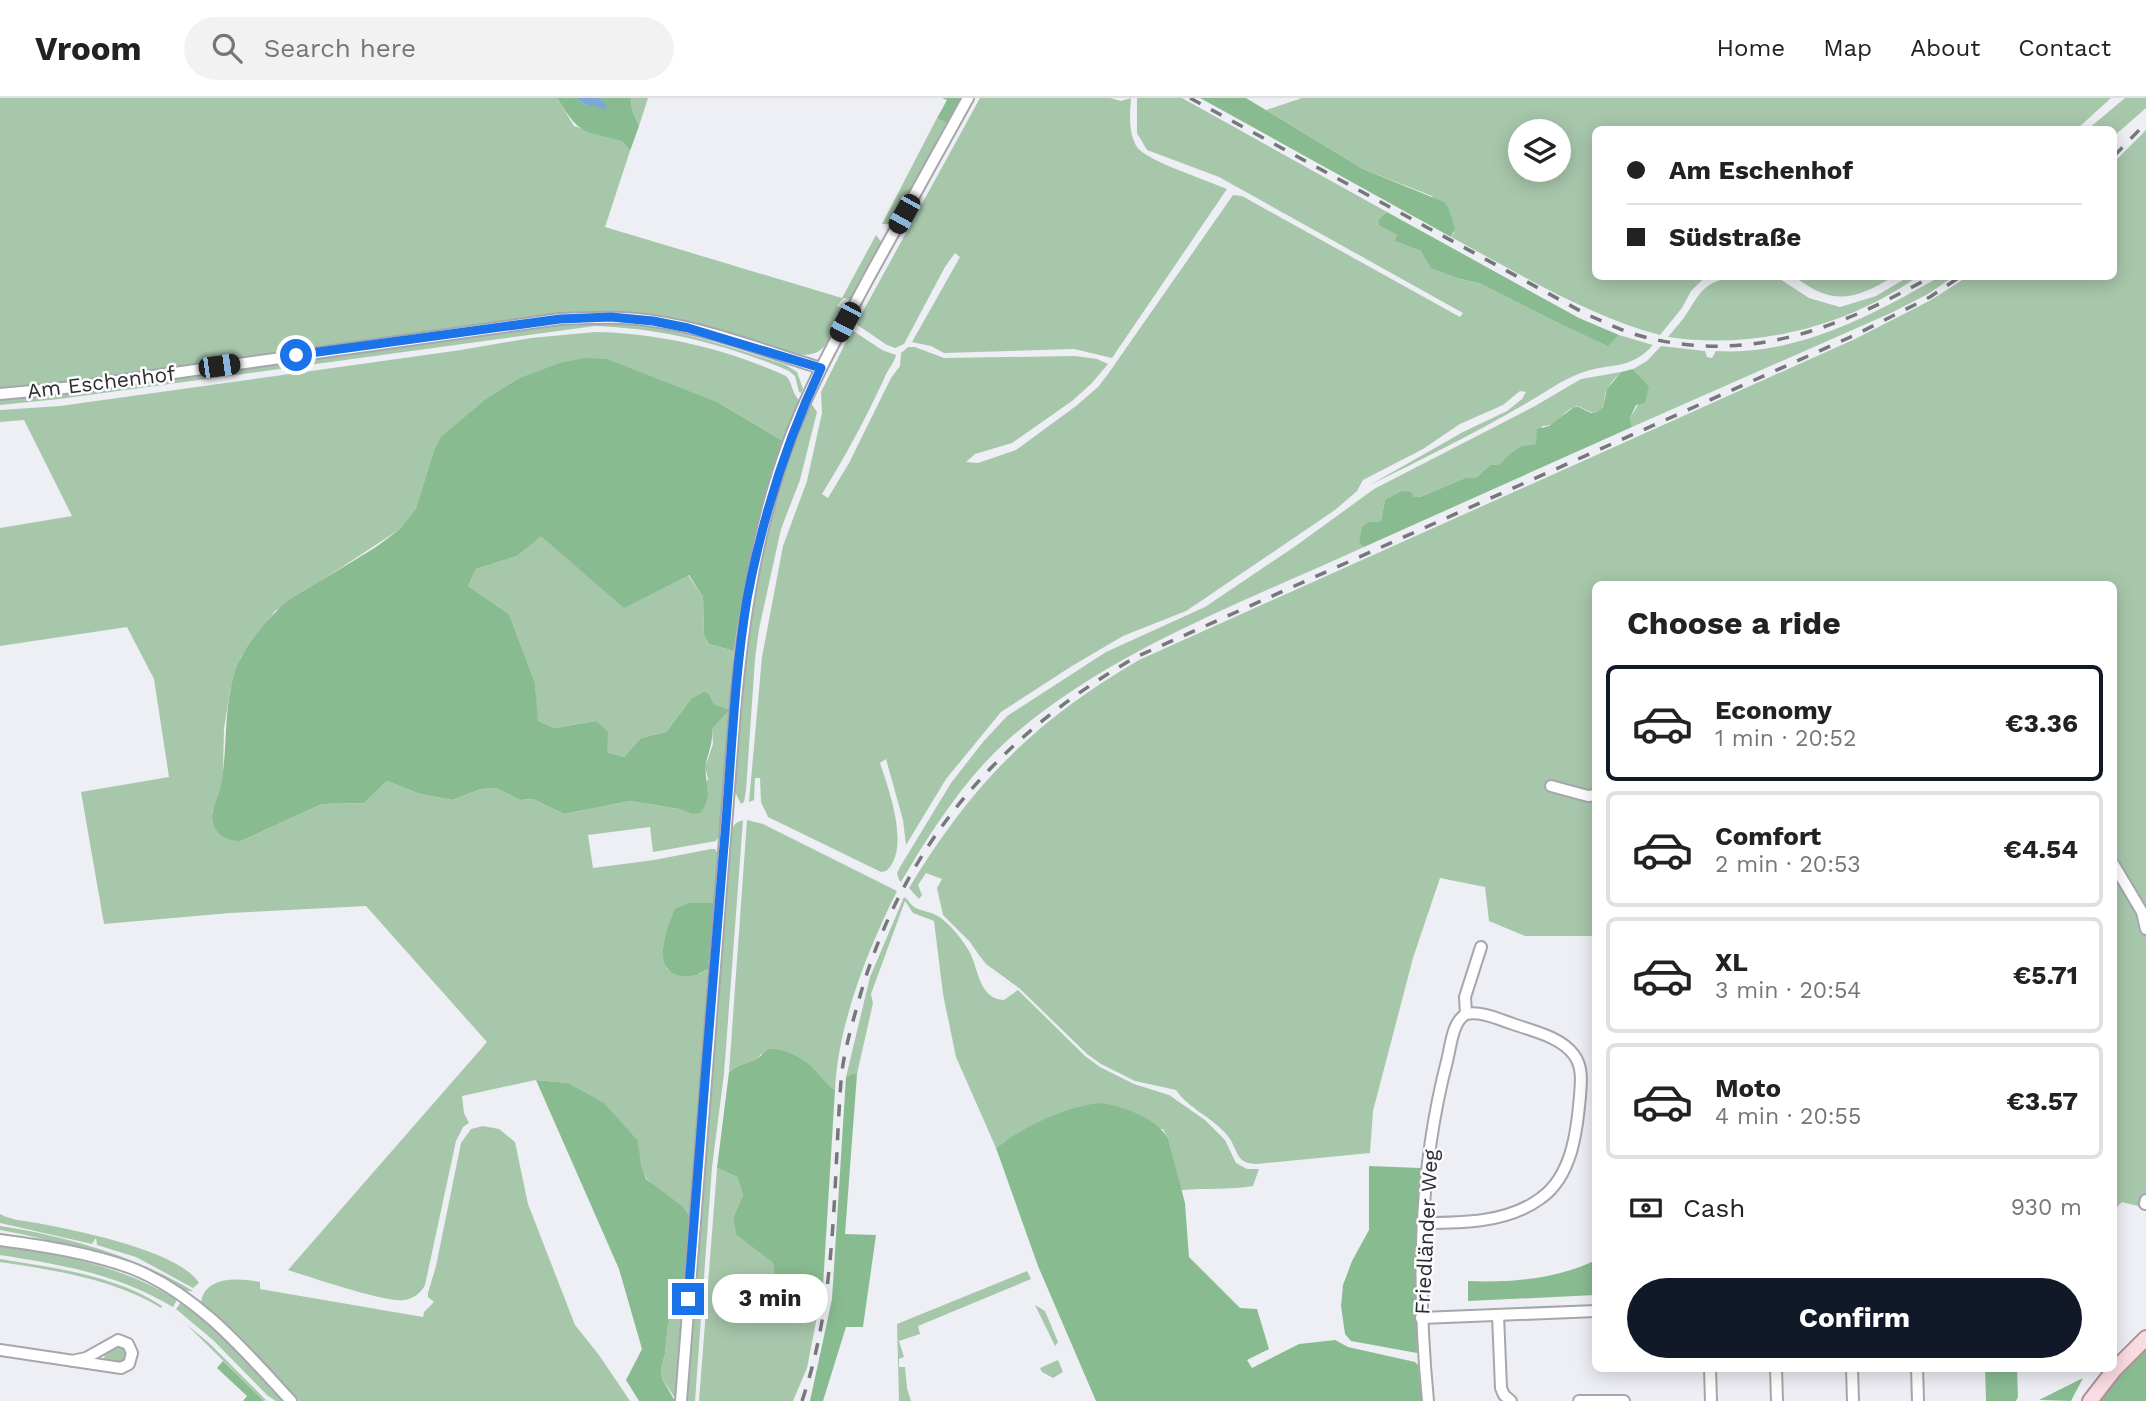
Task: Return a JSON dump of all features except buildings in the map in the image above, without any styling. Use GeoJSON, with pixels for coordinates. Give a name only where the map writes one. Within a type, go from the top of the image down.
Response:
{"type":"FeatureCollection","features":[{"type":"Feature","properties":{"kind":"main road"},"geometry":{"type":"LineString","coordinates":[[2117,1367],[2146,1338]]}},
{"type":"Feature","properties":{"kind":"main road"},"geometry":{"type":"LineString","coordinates":[[2090,1401],[2112,1372]]}},
{"type":"Feature","properties":{"kind":"street"},"geometry":{"type":"LineString","coordinates":[[681,1401],[740,652],[747,600],[767,511],[789,443],[821,368],[968,98]]}},
{"type":"Feature","properties":{"kind":"street","name":"Am Eschenhof"},"geometry":{"type":"LineString","coordinates":[[0,394],[74,387],[560,319],[611,317],[688,328],[821,368]]}},
{"type":"Feature","properties":{"kind":"street"},"geometry":{"type":"LineString","coordinates":[[1551,786],[1592,796]]}},
{"type":"Feature","properties":{"kind":"street"},"geometry":{"type":"LineString","coordinates":[[2117,869],[2142,912],[2146,929]]}},
{"type":"Feature","properties":{"kind":"street","name":"Friedländer Weg"},"geometry":{"type":"LineString","coordinates":[[1428,1401],[1421,1318],[1422,1223],[1429,1154],[1443,1078],[1457,1022],[1466,1014],[1465,997],[1480,947]]}},
{"type":"Feature","properties":{"kind":"street"},"geometry":{"type":"LineString","coordinates":[[1422,1223],[1462,1222],[1503,1216],[1542,1198],[1553,1188],[1567,1162],[1578,1121],[1580,1069],[1572,1052],[1539,1033],[1479,1013],[1466,1014]]}},
{"type":"Feature","properties":{"kind":"street"},"geometry":{"type":"LineString","coordinates":[[0,1240],[106,1260],[155,1279],[184,1297],[223,1331],[291,1401]]}},
{"type":"Feature","properties":{"kind":"street"},"geometry":{"type":"LineString","coordinates":[[1421,1318],[1592,1311]]}},
{"type":"Feature","properties":{"kind":"street"},"geometry":{"type":"LineString","coordinates":[[1498,1315],[1501,1388],[1511,1401]]}},
{"type":"Feature","properties":{"kind":"street"},"geometry":{"type":"LineString","coordinates":[[0,1350],[72,1362],[121,1368],[129,1364],[132,1353],[128,1343],[118,1340],[86,1358],[72,1362]]}},
{"type":"Feature","properties":{"kind":"street"},"geometry":{"type":"LineString","coordinates":[[1710,1372],[1711,1401]]}},
{"type":"Feature","properties":{"kind":"street"},"geometry":{"type":"LineString","coordinates":[[1776,1372],[1777,1401]]}},
{"type":"Feature","properties":{"kind":"street"},"geometry":{"type":"LineString","coordinates":[[1852,1372],[1853,1401]]}},
{"type":"Feature","properties":{"kind":"street"},"geometry":{"type":"LineString","coordinates":[[1917,1372],[1918,1401]]}},
{"type":"Feature","properties":{"kind":"street"},"geometry":{"type":"LineString","coordinates":[[1579,1401],[1624,1401]]}},
{"type":"Feature","properties":{"kind":"green space"},"geometry":{"type":"Polygon","coordinates":[[[0,98],[557,98],[574,126],[622,141],[630,151],[605,227],[842,298],[876,235],[882,243],[851,299],[843,298],[837,306],[845,309],[829,340],[820,350],[808,355],[785,352],[665,316],[606,311],[560,313],[73,382],[0,389],[0,98]]]}},
{"type":"Feature","properties":{"kind":"green space"},"geometry":{"type":"Polygon","coordinates":[[[557,98],[577,98],[586,106],[600,100],[599,98],[631,98],[632,110],[639,126],[630,151],[622,141],[589,132],[577,125],[557,98]]]}},
{"type":"Feature","properties":{"kind":"green space"},"geometry":{"type":"Polygon","coordinates":[[[631,98],[648,98],[639,126],[632,110],[631,98]]]}},
{"type":"Feature","properties":{"kind":"green space"},"geometry":{"type":"Polygon","coordinates":[[[942,98],[962,98],[948,124],[937,118],[947,100],[942,98]]]}},
{"type":"Feature","properties":{"kind":"green space"},"geometry":{"type":"Polygon","coordinates":[[[980,98],[1110,98],[1121,101],[1131,98],[1132,136],[1142,152],[1164,164],[1227,189],[1112,358],[1074,349],[944,353],[931,346],[912,342],[960,257],[955,253],[904,344],[895,348],[887,345],[856,324],[980,98]]]}},
{"type":"Feature","properties":{"kind":"green space"},"geometry":{"type":"Polygon","coordinates":[[[1137,98],[1182,98],[1387,212],[1379,219],[1380,225],[1397,235],[1394,241],[1421,251],[1461,279],[1479,283],[1608,345],[1619,335],[1653,345],[1636,359],[1566,379],[1486,426],[1368,486],[1463,432],[1507,411],[1522,399],[1526,392],[1520,391],[1503,405],[1460,424],[1423,449],[1363,480],[1357,491],[1335,510],[1186,611],[1123,636],[1001,712],[946,779],[906,845],[903,820],[886,759],[880,763],[896,819],[897,835],[897,849],[893,861],[886,871],[881,872],[768,817],[761,802],[760,778],[755,778],[754,800],[749,802],[762,657],[783,546],[807,481],[822,413],[821,392],[852,330],[882,350],[896,355],[855,437],[822,494],[828,498],[849,463],[891,378],[900,366],[901,353],[908,347],[944,358],[1075,356],[1097,359],[1108,364],[1072,401],[1012,443],[975,454],[966,462],[978,463],[1016,450],[1076,406],[1098,387],[1108,374],[1233,195],[1242,196],[1460,317],[1463,313],[1219,177],[1147,150],[1137,133],[1137,98]]]}},
{"type":"Feature","properties":{"kind":"green space"},"geometry":{"type":"Polygon","coordinates":[[[1200,98],[1246,98],[1363,169],[1444,202],[1455,228],[1451,237],[1200,98]]]}},
{"type":"Feature","properties":{"kind":"green space"},"geometry":{"type":"Polygon","coordinates":[[[1302,98],[2111,98],[2080,126],[1592,126],[1592,280],[1702,280],[1660,335],[1579,305],[1451,237],[1454,233],[1432,196],[1363,169],[1266,110],[1302,98]]]}},
{"type":"Feature","properties":{"kind":"green space"},"geometry":{"type":"Polygon","coordinates":[[[2125,98],[2146,98],[2146,108],[2117,133],[2117,126],[2092,126],[2125,98]]]}},
{"type":"Feature","properties":{"kind":"green space"},"geometry":{"type":"Polygon","coordinates":[[[937,118],[948,124],[893,224],[882,224],[937,118]]]}},
{"type":"Feature","properties":{"kind":"green space"},"geometry":{"type":"Polygon","coordinates":[[[2146,130],[2146,1208],[2122,1202],[2117,1207],[2117,581],[1592,581],[1592,936],[1525,936],[1489,921],[1485,887],[1440,878],[1413,958],[1373,1111],[1370,1153],[1257,1164],[1244,1161],[1221,1129],[1187,1103],[1176,1090],[1135,1081],[1101,1064],[1087,1054],[1019,988],[986,964],[970,942],[943,915],[937,888],[942,879],[926,873],[918,885],[922,895],[919,899],[909,888],[957,817],[1008,758],[1067,707],[1139,660],[1855,339],[1931,300],[1962,280],[2117,280],[2117,159],[2146,130]]]}},
{"type":"Feature","properties":{"kind":"green space"},"geometry":{"type":"Polygon","coordinates":[[[1387,212],[1579,318],[1619,335],[1608,346],[1479,283],[1431,268],[1421,251],[1394,241],[1397,235],[1379,225],[1379,219],[1387,212]]]}},
{"type":"Feature","properties":{"kind":"green space"},"geometry":{"type":"Polygon","coordinates":[[[1782,280],[1809,298],[1840,307],[1876,296],[1903,280],[1912,280],[1860,309],[1798,331],[1733,340],[1668,337],[1698,297],[1716,282],[1782,280]]]}},
{"type":"Feature","properties":{"kind":"green space"},"geometry":{"type":"Polygon","coordinates":[[[1800,280],[1887,280],[1867,291],[1844,296],[1832,296],[1800,280]]]}},
{"type":"Feature","properties":{"kind":"green space"},"geometry":{"type":"Polygon","coordinates":[[[1934,280],[1949,280],[1891,313],[1632,427],[1630,418],[1649,386],[1633,369],[1647,361],[1661,346],[1705,351],[1707,357],[1712,358],[1716,351],[1775,347],[1832,330],[1887,306],[1934,280]]]}},
{"type":"Feature","properties":{"kind":"green space"},"geometry":{"type":"Polygon","coordinates":[[[604,321],[674,332],[786,365],[797,372],[803,389],[799,392],[795,376],[789,371],[743,353],[670,334],[595,326],[0,405],[0,400],[604,321]]]}},
{"type":"Feature","properties":{"kind":"green space"},"geometry":{"type":"Polygon","coordinates":[[[595,332],[692,344],[741,358],[786,376],[799,400],[783,441],[719,403],[433,453],[416,508],[400,529],[275,611],[241,657],[230,691],[224,729],[221,789],[212,813],[241,841],[322,804],[364,803],[387,781],[420,794],[452,800],[481,789],[496,788],[520,800],[533,799],[564,814],[630,801],[679,809],[691,814],[708,779],[705,767],[713,744],[712,729],[728,710],[714,704],[709,694],[691,699],[666,732],[641,738],[624,757],[607,752],[596,721],[554,728],[537,721],[535,683],[509,614],[468,586],[476,569],[517,556],[541,535],[688,575],[703,597],[704,635],[709,644],[734,651],[721,832],[716,841],[653,852],[650,827],[588,835],[593,868],[711,849],[715,849],[719,855],[714,903],[689,903],[667,933],[664,948],[667,969],[700,974],[708,969],[690,1216],[644,1175],[638,1141],[568,1083],[536,1080],[462,1096],[464,1113],[469,1123],[463,1127],[456,1141],[425,1285],[416,1295],[407,1299],[381,1298],[288,1270],[487,1042],[366,906],[230,913],[104,924],[81,792],[169,777],[154,679],[127,627],[0,646],[0,528],[72,516],[24,420],[0,422],[0,410],[60,406],[531,338],[595,332]]]}},
{"type":"Feature","properties":{"kind":"green space"},"geometry":{"type":"Polygon","coordinates":[[[585,358],[607,359],[719,403],[783,441],[754,545],[734,651],[709,644],[704,635],[703,597],[689,575],[624,608],[541,536],[517,556],[476,569],[468,586],[509,614],[535,683],[538,721],[554,728],[596,721],[608,732],[607,752],[624,757],[641,738],[666,732],[691,699],[704,692],[709,694],[714,704],[729,710],[712,729],[705,769],[708,794],[700,813],[691,814],[679,809],[630,801],[564,814],[533,799],[520,800],[496,788],[481,789],[452,800],[420,794],[387,781],[364,803],[322,804],[241,841],[227,839],[220,834],[213,822],[213,812],[223,771],[231,686],[238,663],[256,634],[286,602],[376,547],[400,529],[416,508],[433,453],[441,437],[486,399],[520,378],[560,363],[585,358]]]}},
{"type":"Feature","properties":{"kind":"green space"},"geometry":{"type":"Polygon","coordinates":[[[1633,369],[1649,386],[1645,403],[1636,405],[1630,418],[1632,427],[1364,547],[1359,543],[1362,527],[1369,522],[1381,521],[1385,500],[1402,491],[1420,497],[1465,478],[1476,478],[1490,465],[1500,464],[1516,450],[1536,444],[1537,429],[1549,426],[1574,407],[1591,413],[1597,412],[1603,407],[1607,389],[1621,372],[1633,369]]]}},
{"type":"Feature","properties":{"kind":"green space"},"geometry":{"type":"Polygon","coordinates":[[[1621,372],[1608,387],[1600,410],[1593,412],[1578,407],[1570,409],[1556,422],[1542,426],[1537,444],[1516,450],[1500,464],[1490,465],[1476,478],[1465,478],[1420,497],[1385,500],[1381,521],[1369,522],[1359,542],[1364,547],[1180,630],[1092,678],[1050,707],[1010,738],[978,770],[937,825],[901,882],[899,880],[897,873],[900,867],[951,783],[1007,716],[1106,652],[1205,607],[1374,489],[1535,406],[1581,379],[1621,372]]]}},
{"type":"Feature","properties":{"kind":"green space"},"geometry":{"type":"Polygon","coordinates":[[[811,403],[817,412],[800,480],[781,529],[759,629],[746,790],[744,802],[741,804],[734,790],[742,691],[755,593],[776,496],[811,403]]]}},
{"type":"Feature","properties":{"kind":"green space"},"geometry":{"type":"Polygon","coordinates":[[[743,820],[724,1074],[712,1167],[695,1401],[685,1401],[730,831],[736,823],[743,820]]]}},
{"type":"Feature","properties":{"kind":"green space"},"geometry":{"type":"Polygon","coordinates":[[[747,820],[763,824],[897,891],[865,962],[848,1013],[837,1065],[835,1090],[827,1085],[814,1069],[761,1054],[757,1059],[729,1072],[747,820]]]}},
{"type":"Feature","properties":{"kind":"green space"},"geometry":{"type":"Polygon","coordinates":[[[904,897],[914,907],[941,918],[955,931],[969,951],[980,982],[989,994],[1004,1000],[1018,990],[1085,1056],[1100,1067],[1134,1084],[1169,1095],[1205,1120],[1225,1140],[1236,1163],[1247,1169],[1259,1169],[1253,1186],[1181,1190],[1168,1138],[1163,1129],[1005,1141],[996,1148],[956,1057],[943,994],[934,921],[913,913],[905,901],[871,994],[873,1003],[857,1074],[846,1077],[870,977],[904,897]]]}},
{"type":"Feature","properties":{"kind":"green space"},"geometry":{"type":"Polygon","coordinates":[[[689,903],[714,903],[708,969],[696,975],[682,976],[666,966],[663,948],[675,909],[689,903]]]}},
{"type":"Feature","properties":{"kind":"green space"},"geometry":{"type":"Polygon","coordinates":[[[768,1049],[780,1050],[798,1057],[835,1090],[823,1286],[813,1281],[801,1282],[788,1295],[781,1296],[775,1290],[773,1263],[736,1235],[733,1218],[743,1195],[737,1177],[717,1168],[729,1072],[757,1059],[768,1049]]]}},
{"type":"Feature","properties":{"kind":"green space"},"geometry":{"type":"Polygon","coordinates":[[[857,1074],[845,1234],[876,1235],[863,1327],[846,1327],[823,1401],[810,1401],[832,1299],[846,1077],[857,1074]]]}},
{"type":"Feature","properties":{"kind":"green space"},"geometry":{"type":"Polygon","coordinates":[[[536,1080],[568,1083],[604,1103],[638,1141],[641,1166],[646,1179],[682,1206],[690,1216],[685,1274],[668,1325],[661,1368],[662,1379],[675,1401],[639,1401],[626,1380],[642,1349],[619,1269],[536,1080]]]}},
{"type":"Feature","properties":{"kind":"green space"},"geometry":{"type":"Polygon","coordinates":[[[1100,1103],[1138,1114],[1156,1125],[1168,1138],[1185,1203],[1189,1257],[1240,1308],[1257,1309],[1269,1349],[1247,1360],[1252,1368],[1299,1344],[1335,1340],[1348,1347],[1415,1362],[1418,1365],[1422,1401],[1096,1401],[1038,1266],[996,1148],[1045,1119],[1100,1103]]]}},
{"type":"Feature","properties":{"kind":"green space"},"geometry":{"type":"Polygon","coordinates":[[[483,1126],[499,1129],[515,1142],[528,1204],[575,1325],[630,1401],[299,1401],[201,1304],[203,1295],[215,1283],[243,1280],[260,1282],[260,1289],[423,1317],[424,1312],[434,1302],[428,1297],[428,1293],[461,1143],[471,1129],[483,1126]]]}},
{"type":"Feature","properties":{"kind":"green space"},"geometry":{"type":"Polygon","coordinates":[[[1369,1166],[1421,1168],[1416,1244],[1417,1353],[1351,1341],[1345,1334],[1341,1306],[1343,1285],[1352,1261],[1369,1230],[1369,1166]]]}},
{"type":"Feature","properties":{"kind":"green space"},"geometry":{"type":"Polygon","coordinates":[[[717,1168],[737,1177],[743,1195],[733,1218],[736,1235],[773,1263],[775,1290],[781,1296],[788,1295],[801,1282],[813,1281],[823,1286],[807,1368],[793,1401],[699,1401],[717,1168]]]}},
{"type":"Feature","properties":{"kind":"green space"},"geometry":{"type":"Polygon","coordinates":[[[0,1214],[127,1244],[171,1261],[199,1283],[193,1288],[136,1257],[97,1245],[96,1238],[92,1244],[0,1223],[0,1214]]]}},
{"type":"Feature","properties":{"kind":"green space"},"geometry":{"type":"Polygon","coordinates":[[[0,1226],[50,1235],[100,1249],[148,1267],[193,1291],[183,1290],[159,1276],[116,1261],[58,1243],[0,1230],[0,1226]]]}},
{"type":"Feature","properties":{"kind":"green space"},"geometry":{"type":"Polygon","coordinates":[[[0,1245],[114,1270],[177,1300],[173,1307],[131,1286],[89,1272],[0,1255],[0,1245]]]}},
{"type":"Feature","properties":{"kind":"green space"},"geometry":{"type":"Polygon","coordinates":[[[0,1259],[105,1280],[144,1295],[162,1306],[161,1308],[104,1283],[62,1272],[0,1262],[0,1259]]]}},
{"type":"Feature","properties":{"kind":"green space"},"geometry":{"type":"Polygon","coordinates":[[[1592,1262],[1592,1295],[1468,1301],[1468,1281],[1549,1276],[1592,1262]]]}},
{"type":"Feature","properties":{"kind":"green space"},"geometry":{"type":"Polygon","coordinates":[[[1027,1271],[1031,1279],[918,1326],[920,1334],[899,1341],[904,1357],[899,1359],[899,1367],[905,1367],[911,1401],[899,1401],[897,1324],[1027,1271]]]}},
{"type":"Feature","properties":{"kind":"green space"},"geometry":{"type":"Polygon","coordinates":[[[685,1274],[675,1398],[662,1379],[661,1368],[668,1325],[685,1274]]]}},
{"type":"Feature","properties":{"kind":"green space"},"geometry":{"type":"Polygon","coordinates":[[[181,1302],[220,1334],[284,1401],[276,1401],[268,1396],[213,1340],[176,1309],[181,1302]]]}},
{"type":"Feature","properties":{"kind":"green space"},"geometry":{"type":"Polygon","coordinates":[[[1035,1305],[1045,1311],[1058,1342],[1055,1346],[1035,1305]]]}},
{"type":"Feature","properties":{"kind":"green space"},"geometry":{"type":"Polygon","coordinates":[[[186,1324],[209,1343],[267,1401],[263,1400],[186,1324]]]}},
{"type":"Feature","properties":{"kind":"green space"},"geometry":{"type":"Polygon","coordinates":[[[119,1345],[124,1347],[127,1353],[124,1361],[119,1363],[104,1359],[105,1352],[119,1345]]]}},
{"type":"Feature","properties":{"kind":"green space"},"geometry":{"type":"Polygon","coordinates":[[[2146,1346],[2146,1401],[2098,1401],[2119,1372],[2146,1346]]]}},
{"type":"Feature","properties":{"kind":"green space"},"geometry":{"type":"Polygon","coordinates":[[[1058,1360],[1063,1372],[1053,1378],[1042,1372],[1040,1368],[1058,1360]]]}},
{"type":"Feature","properties":{"kind":"green space"},"geometry":{"type":"Polygon","coordinates":[[[223,1361],[264,1401],[243,1401],[247,1396],[217,1368],[223,1361]]]}},
{"type":"Feature","properties":{"kind":"green space"},"geometry":{"type":"Polygon","coordinates":[[[1985,1372],[2017,1372],[2016,1401],[1986,1401],[1985,1372]]]}},
{"type":"Feature","properties":{"kind":"green space"},"geometry":{"type":"Polygon","coordinates":[[[2083,1378],[2071,1401],[2039,1400],[2083,1378]]]}},
{"type":"Feature","properties":{"kind":"water"},"geometry":{"type":"Polygon","coordinates":[[[577,98],[599,98],[607,105],[604,110],[592,105],[586,106],[577,98]]]}},
{"type":"Feature","properties":{"kind":"railway"},"geometry":{"type":"LineString","coordinates":[[1190,98],[1586,314],[1641,336],[1680,344],[1718,346],[1756,343],[1792,336],[1863,311],[1925,280]]}},
{"type":"Feature","properties":{"kind":"railway"},"geometry":{"type":"LineString","coordinates":[[2117,153],[2146,123]]}},
{"type":"Feature","properties":{"kind":"railway"},"geometry":{"type":"LineString","coordinates":[[802,1401],[822,1323],[828,1283],[842,1071],[858,1003],[877,947],[900,894],[928,846],[961,801],[999,760],[1040,722],[1086,688],[1136,657],[1855,335],[1930,297],[1955,280]]}},
{"type":"Feature","properties":{"kind":"route"},"geometry":{"type":"LineString","coordinates":[[296,355],[560,319],[611,317],[688,328],[821,368],[780,467],[755,558],[747,600],[735,711],[688,1299]]}}]}
